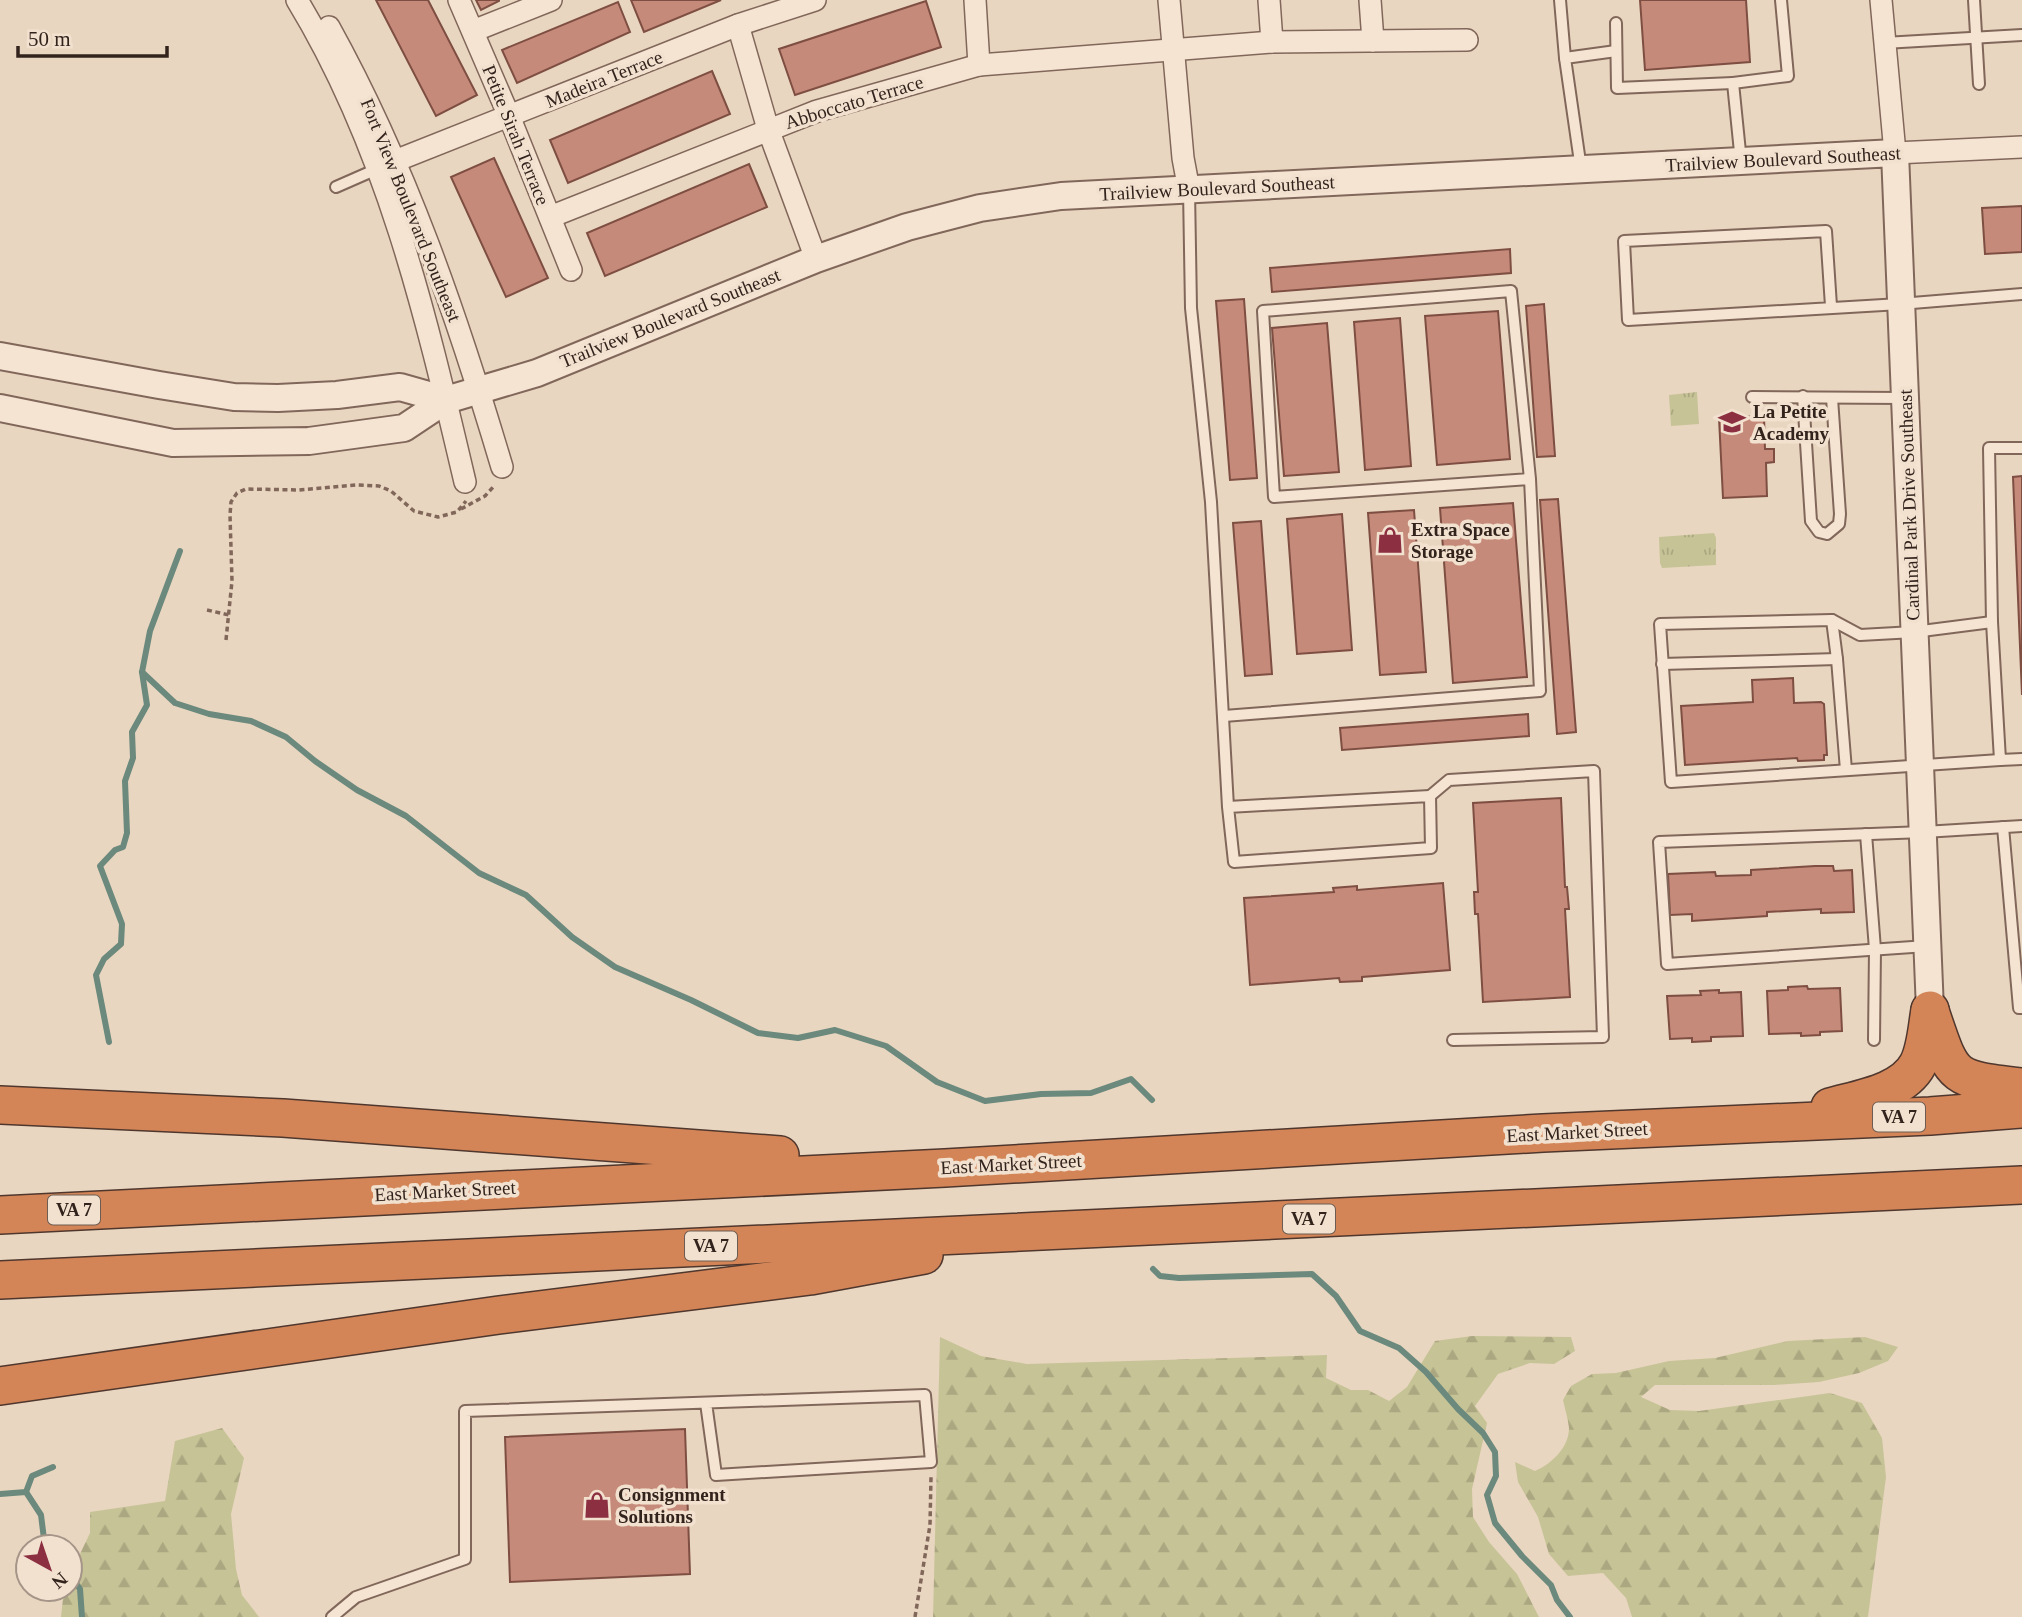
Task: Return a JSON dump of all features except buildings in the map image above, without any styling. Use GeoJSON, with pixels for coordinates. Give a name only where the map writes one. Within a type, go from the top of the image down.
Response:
{"type":"FeatureCollection","features":[{"type":"Feature","properties":{"kind":"highway"},"geometry":{"type":"LineString","coordinates":[[1930,1010],[1945,1055],[1955,1070],[1980,1083],[2022,1087]]}},
{"type":"Feature","properties":{"kind":"highway"},"geometry":{"type":"LineString","coordinates":[[1776,1123],[1884,1091],[1898,1084],[1918,1065],[1930,1010]]}},
{"type":"Feature","properties":{"kind":"highway"},"geometry":{"type":"LineString","coordinates":[[0,1105],[283,1118],[945,1168]]}},
{"type":"Feature","properties":{"kind":"highway","name":"East Market Street"},"geometry":{"type":"LineString","coordinates":[[0,1214],[945,1168],[1543,1133],[1930,1116],[2022,1109]]}},
{"type":"Feature","properties":{"kind":"highway","name":"VA 7"},"geometry":{"type":"LineString","coordinates":[[0,1280],[2022,1185]]}},
{"type":"Feature","properties":{"kind":"highway"},"geometry":{"type":"LineString","coordinates":[[0,1386],[499,1315],[810,1276],[1070,1229]]}},
{"type":"Feature","properties":{"kind":"street","name":"Fort View Boulevard Southeast"},"geometry":{"type":"LineString","coordinates":[[297,0],[338,74],[358,119],[386,165],[446,288],[502,467]]}},
{"type":"Feature","properties":{"kind":"street","name":"Fort View Boulevard Southeast"},"geometry":{"type":"LineString","coordinates":[[314,0],[353,69],[386,165],[465,482]]}},
{"type":"Feature","properties":{"kind":"street","name":"Petite Sirah Terrace"},"geometry":{"type":"LineString","coordinates":[[459,0],[571,270]]}},
{"type":"Feature","properties":{"kind":"street"},"geometry":{"type":"LineString","coordinates":[[473,32],[551,0]]}},
{"type":"Feature","properties":{"kind":"street","name":"Madeira Terrace"},"geometry":{"type":"LineString","coordinates":[[386,165],[738,25],[815,0]]}},
{"type":"Feature","properties":{"kind":"street"},"geometry":{"type":"LineString","coordinates":[[975,0],[979,65]]}},
{"type":"Feature","properties":{"kind":"street"},"geometry":{"type":"LineString","coordinates":[[1169,0],[1183,158],[1189,190]]}},
{"type":"Feature","properties":{"kind":"street"},"geometry":{"type":"LineString","coordinates":[[1269,0],[1272,42]]}},
{"type":"Feature","properties":{"kind":"street"},"geometry":{"type":"LineString","coordinates":[[1370,0],[1373,41]]}},
{"type":"Feature","properties":{"kind":"street","name":"Cardinal Park Drive Southeast"},"geometry":{"type":"LineString","coordinates":[[1881,0],[1895,153],[1930,1010]]}},
{"type":"Feature","properties":{"kind":"street"},"geometry":{"type":"LineString","coordinates":[[738,25],[768,129],[816,259]]}},
{"type":"Feature","properties":{"kind":"street","name":"Abboccato Terrace"},"geometry":{"type":"LineString","coordinates":[[550,217],[817,111],[979,65],[1272,42],[1467,40]]}},
{"type":"Feature","properties":{"kind":"street","name":"Trailview Boulevard Southeast"},"geometry":{"type":"LineString","coordinates":[[0,408],[173,443],[309,441],[404,428],[446,400],[537,373],[816,259],[907,227],[980,208],[1061,196],[2022,147]]}},
{"type":"Feature","properties":{"kind":"street"},"geometry":{"type":"LineString","coordinates":[[0,356],[234,397],[337,395],[400,387],[446,400]]}},
{"type":"Feature","properties":{"kind":"lane"},"geometry":{"type":"LineString","coordinates":[[1560,0],[1565,58],[1581,169]]}},
{"type":"Feature","properties":{"kind":"lane"},"geometry":{"type":"LineString","coordinates":[[1616,23],[1617,88],[1733,83],[1788,76],[1781,0]]}},
{"type":"Feature","properties":{"kind":"lane"},"geometry":{"type":"LineString","coordinates":[[1974,0],[1979,85]]}},
{"type":"Feature","properties":{"kind":"lane"},"geometry":{"type":"LineString","coordinates":[[1885,43],[2022,35]]}},
{"type":"Feature","properties":{"kind":"lane"},"geometry":{"type":"LineString","coordinates":[[1565,58],[1616,51]]}},
{"type":"Feature","properties":{"kind":"lane"},"geometry":{"type":"LineString","coordinates":[[1733,83],[1741,162]]}},
{"type":"Feature","properties":{"kind":"lane"},"geometry":{"type":"LineString","coordinates":[[336,187],[386,165]]}},
{"type":"Feature","properties":{"kind":"lane"},"geometry":{"type":"LineString","coordinates":[[1189,190],[1191,308],[1210,502],[1228,807],[1234,862],[1431,848],[1430,796]]}},
{"type":"Feature","properties":{"kind":"lane"},"geometry":{"type":"LineString","coordinates":[[1831,306],[1826,231],[1624,241],[1628,320],[2022,294]]}},
{"type":"Feature","properties":{"kind":"lane"},"geometry":{"type":"LineString","coordinates":[[1224,716],[1540,691],[1530,479],[1511,291],[1264,311],[1274,497],[1530,479]]}},
{"type":"Feature","properties":{"kind":"lane"},"geometry":{"type":"LineString","coordinates":[[1803,396],[1811,521],[1819,532],[1827,534],[1839,524],[1840,514],[1832,398]]}},
{"type":"Feature","properties":{"kind":"lane"},"geometry":{"type":"LineString","coordinates":[[1752,397],[1904,398]]}},
{"type":"Feature","properties":{"kind":"lane"},"geometry":{"type":"LineString","coordinates":[[2000,761],[1992,622],[1989,448],[2022,448]]}},
{"type":"Feature","properties":{"kind":"lane"},"geometry":{"type":"LineString","coordinates":[[1832,620],[1838,659],[1846,770]]}},
{"type":"Feature","properties":{"kind":"lane"},"geometry":{"type":"LineString","coordinates":[[1992,622],[1914,632],[1860,635],[1832,620],[1660,624],[1671,782],[2022,759]]}},
{"type":"Feature","properties":{"kind":"lane"},"geometry":{"type":"LineString","coordinates":[[1662,664],[1838,659]]}},
{"type":"Feature","properties":{"kind":"lane"},"geometry":{"type":"LineString","coordinates":[[1228,807],[1430,796],[1449,780],[1594,771],[1603,1037],[1453,1040]]}},
{"type":"Feature","properties":{"kind":"lane"},"geometry":{"type":"LineString","coordinates":[[1928,946],[1667,964],[1659,842],[2022,826]]}},
{"type":"Feature","properties":{"kind":"lane"},"geometry":{"type":"LineString","coordinates":[[2003,827],[2019,1009],[2022,1008]]}},
{"type":"Feature","properties":{"kind":"lane"},"geometry":{"type":"LineString","coordinates":[[1866,834],[1875,950],[1874,1040]]}},
{"type":"Feature","properties":{"kind":"lane"},"geometry":{"type":"LineString","coordinates":[[332,1617],[356,1597],[465,1559],[465,1411],[925,1395],[931,1462],[716,1475],[706,1403]]}},
{"type":"Feature","properties":{"kind":"path"},"geometry":{"type":"LineString","coordinates":[[226,640],[232,563],[229,544],[230,514],[231,502],[237,493],[246,489],[299,490],[356,485],[379,486],[391,491],[414,511],[438,517],[457,512],[465,503],[465,482]]}},
{"type":"Feature","properties":{"kind":"path"},"geometry":{"type":"LineString","coordinates":[[207,610],[229,615]]}},
{"type":"Feature","properties":{"kind":"path"},"geometry":{"type":"LineString","coordinates":[[915,1617],[930,1525],[931,1462]]}},
{"type":"Feature","properties":{"kind":"green space"},"geometry":{"type":"Polygon","coordinates":[[[1697,392],[1699,424],[1671,426],[1669,395],[1697,392]]]}},
{"type":"Feature","properties":{"kind":"green space"},"geometry":{"type":"Polygon","coordinates":[[[1714,533],[1716,565],[1662,568],[1659,537],[1714,533]]]}},
{"type":"Feature","properties":{"kind":"green space"},"geometry":{"type":"Polygon","coordinates":[[[1472,1336],[1571,1337],[1575,1351],[1554,1364],[1530,1363],[1498,1374],[1475,1406],[1487,1423],[1472,1489],[1473,1517],[1489,1542],[1517,1574],[1539,1617],[933,1617],[940,1337],[981,1356],[1027,1364],[1327,1355],[1326,1378],[1351,1390],[1368,1390],[1389,1401],[1407,1387],[1435,1341],[1472,1336]]]}},
{"type":"Feature","properties":{"kind":"green space"},"geometry":{"type":"Polygon","coordinates":[[[1865,1337],[1898,1347],[1888,1361],[1859,1373],[1819,1382],[1774,1385],[1655,1385],[1641,1397],[1670,1410],[1699,1411],[1830,1393],[1862,1403],[1882,1438],[1886,1477],[1868,1617],[1632,1617],[1626,1598],[1603,1573],[1568,1576],[1549,1554],[1538,1517],[1518,1482],[1515,1462],[1535,1471],[1553,1460],[1562,1449],[1569,1428],[1563,1400],[1571,1386],[1592,1374],[1616,1373],[1669,1361],[1715,1358],[1788,1341],[1865,1337]]]}},
{"type":"Feature","properties":{"kind":"green space"},"geometry":{"type":"Polygon","coordinates":[[[222,1428],[244,1458],[231,1514],[236,1569],[242,1595],[259,1617],[61,1617],[62,1603],[84,1603],[84,1546],[90,1533],[90,1512],[165,1501],[175,1441],[222,1428]]]}},
{"type":"Feature","properties":{"kind":"waterway"},"geometry":{"type":"LineString","coordinates":[[109,1042],[96,975],[104,959],[121,944],[122,924],[100,866],[115,850],[123,847],[127,833],[125,781],[133,758],[132,732],[147,705],[142,672],[150,631],[180,551]]}},
{"type":"Feature","properties":{"kind":"waterway"},"geometry":{"type":"LineString","coordinates":[[142,672],[175,703],[209,714],[251,721],[286,737],[357,790],[406,816],[479,873],[526,895],[572,937],[615,967],[758,1033],[798,1038],[835,1030],[886,1046],[937,1082],[985,1101],[1041,1094],[1091,1093],[1131,1079],[1152,1100]]}},
{"type":"Feature","properties":{"kind":"waterway"},"geometry":{"type":"LineString","coordinates":[[1153,1269],[1160,1276],[1179,1278],[1312,1274],[1336,1296],[1360,1331],[1399,1348],[1426,1372],[1483,1433],[1495,1452],[1496,1476],[1487,1495],[1495,1523],[1551,1585],[1557,1600],[1570,1617]]}},
{"type":"Feature","properties":{"kind":"waterway"},"geometry":{"type":"LineString","coordinates":[[0,1494],[26,1492],[32,1476],[53,1467]]}},
{"type":"Feature","properties":{"kind":"waterway"},"geometry":{"type":"LineString","coordinates":[[26,1492],[41,1515],[43,1533]]}},
{"type":"Feature","properties":{"kind":"waterway"},"geometry":{"type":"LineString","coordinates":[[81,1603],[82,1617]]}},
{"type":"Feature","properties":{"kind":"place","name":"La Petite Academy"},"geometry":{"type":"Point","coordinates":[1732,422]}},
{"type":"Feature","properties":{"kind":"place","name":"Extra Space Storage"},"geometry":{"type":"Point","coordinates":[1390,540]}},
{"type":"Feature","properties":{"kind":"place","name":"Consignment Solutions"},"geometry":{"type":"Point","coordinates":[597,1505]}}]}
